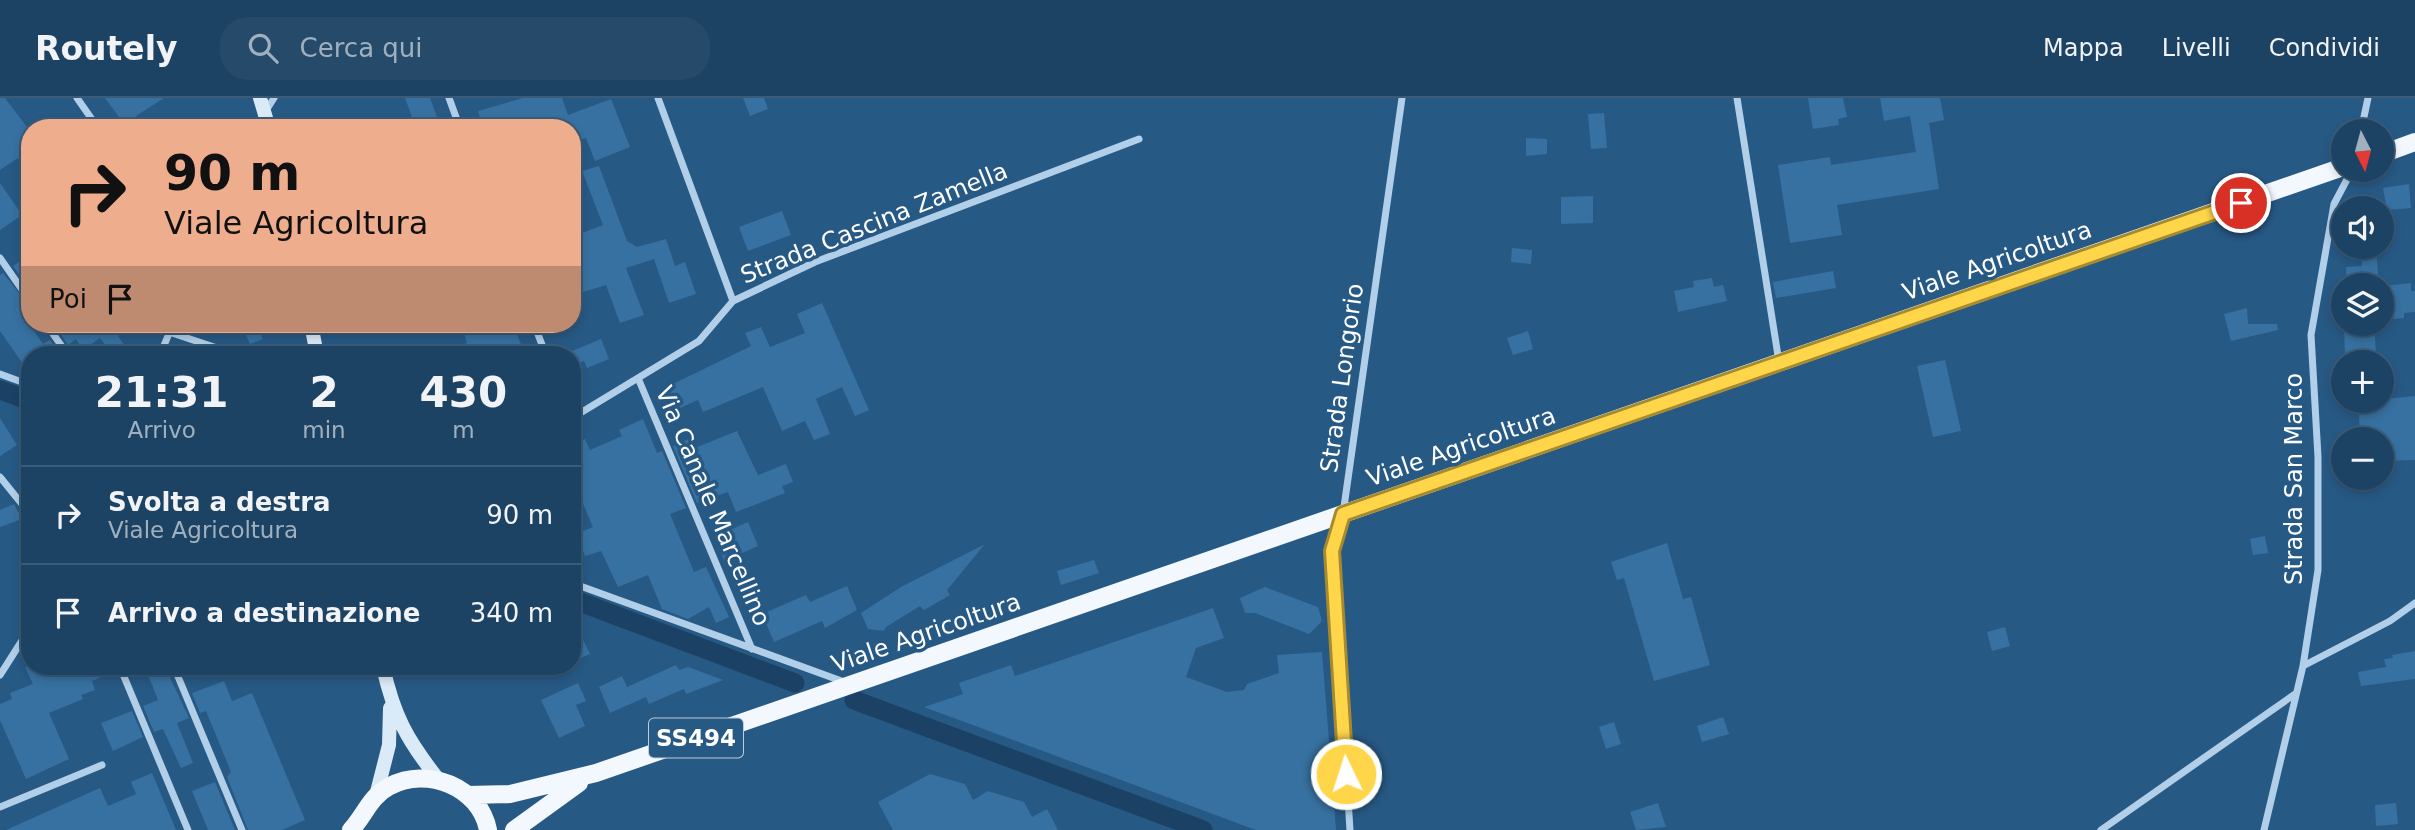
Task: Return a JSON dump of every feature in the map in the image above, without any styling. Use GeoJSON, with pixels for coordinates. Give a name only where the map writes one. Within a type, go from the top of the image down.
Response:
{"type":"FeatureCollection","features":[{"type":"Feature","properties":{"kind":"main road"},"geometry":{"type":"LineString","coordinates":[[2394,150],[2415,142]]}},
{"type":"Feature","properties":{"kind":"main road","name":"Viale Agricoltura"},"geometry":{"type":"LineString","coordinates":[[467,795],[510,793],[596,773],[2331,171]]}},
{"type":"Feature","properties":{"kind":"main road"},"geometry":{"type":"LineString","coordinates":[[385,675],[405,735],[438,779],[467,795],[479,808],[488,830]]}},
{"type":"Feature","properties":{"kind":"main road"},"geometry":{"type":"LineString","coordinates":[[355,828],[376,796],[389,745],[391,699]]}},
{"type":"Feature","properties":{"kind":"main road","name":"Viale Agricoltura"},"geometry":{"type":"LineString","coordinates":[[514,830],[541,808],[596,773]]}},
{"type":"Feature","properties":{"kind":"main road"},"geometry":{"type":"LineString","coordinates":[[376,796],[405,780],[438,779]]}},
{"type":"Feature","properties":{"kind":"street"},"geometry":{"type":"LineString","coordinates":[[77,98],[92,119]]}},
{"type":"Feature","properties":{"kind":"street"},"geometry":{"type":"LineString","coordinates":[[449,98],[457,119]]}},
{"type":"Feature","properties":{"kind":"street"},"geometry":{"type":"LineString","coordinates":[[658,98],[733,301]]}},
{"type":"Feature","properties":{"kind":"street","name":"Strada Longorio"},"geometry":{"type":"LineString","coordinates":[[1350,830],[1332,551],[1343,514],[1402,98]]}},
{"type":"Feature","properties":{"kind":"street"},"geometry":{"type":"LineString","coordinates":[[1737,98],[1779,363]]}},
{"type":"Feature","properties":{"kind":"street"},"geometry":{"type":"LineString","coordinates":[[2364,119],[2368,98]]}},
{"type":"Feature","properties":{"kind":"street"},"geometry":{"type":"LineString","coordinates":[[259,119],[266,102]]}},
{"type":"Feature","properties":{"kind":"street","name":"Strada Cascina Zamella"},"geometry":{"type":"LineString","coordinates":[[581,413],[699,341],[733,301],[815,262],[1139,139]]}},
{"type":"Feature","properties":{"kind":"street","name":"Strada San Marco"},"geometry":{"type":"LineString","coordinates":[[2264,830],[2303,666],[2318,570],[2318,457],[2311,335],[2334,204],[2346,182]]}},
{"type":"Feature","properties":{"kind":"street"},"geometry":{"type":"LineString","coordinates":[[0,258],[21,288]]}},
{"type":"Feature","properties":{"kind":"street"},"geometry":{"type":"LineString","coordinates":[[172,333],[211,346]]}},
{"type":"Feature","properties":{"kind":"street"},"geometry":{"type":"LineString","coordinates":[[0,366],[4,375],[21,382]]}},
{"type":"Feature","properties":{"kind":"street","name":"Via Canale Marcellino"},"geometry":{"type":"LineString","coordinates":[[638,378],[752,649]]}},
{"type":"Feature","properties":{"kind":"street"},"geometry":{"type":"LineString","coordinates":[[0,477],[21,503]]}},
{"type":"Feature","properties":{"kind":"street"},"geometry":{"type":"LineString","coordinates":[[581,586],[848,685]]}},
{"type":"Feature","properties":{"kind":"street"},"geometry":{"type":"LineString","coordinates":[[2303,666],[2389,621],[2415,603]]}},
{"type":"Feature","properties":{"kind":"street"},"geometry":{"type":"LineString","coordinates":[[0,675],[21,645]]}},
{"type":"Feature","properties":{"kind":"street"},"geometry":{"type":"LineString","coordinates":[[123,675],[188,830]]}},
{"type":"Feature","properties":{"kind":"street"},"geometry":{"type":"LineString","coordinates":[[177,675],[242,830]]}},
{"type":"Feature","properties":{"kind":"street"},"geometry":{"type":"LineString","coordinates":[[2101,830],[2295,694]]}},
{"type":"Feature","properties":{"kind":"street"},"geometry":{"type":"LineString","coordinates":[[0,807],[102,765]]}},
{"type":"Feature","properties":{"kind":"building"},"geometry":{"type":"Polygon","coordinates":[[[0,98],[5,98],[21,119],[21,162],[18,158],[0,170],[0,98]]]}},
{"type":"Feature","properties":{"kind":"building"},"geometry":{"type":"Polygon","coordinates":[[[105,98],[164,98],[136,116],[138,119],[120,119],[105,98]]]}},
{"type":"Feature","properties":{"kind":"building"},"geometry":{"type":"Polygon","coordinates":[[[405,98],[430,98],[438,119],[413,119],[405,98]]]}},
{"type":"Feature","properties":{"kind":"building"},"geometry":{"type":"Polygon","coordinates":[[[523,98],[562,98],[568,115],[611,99],[630,147],[595,161],[586,138],[581,140],[581,119],[480,119],[478,111],[523,98]]]}},
{"type":"Feature","properties":{"kind":"building"},"geometry":{"type":"Polygon","coordinates":[[[743,98],[764,98],[768,109],[750,116],[743,98]]]}},
{"type":"Feature","properties":{"kind":"building"},"geometry":{"type":"Polygon","coordinates":[[[1808,98],[1843,98],[1847,117],[1838,119],[1839,125],[1813,129],[1808,98]]]}},
{"type":"Feature","properties":{"kind":"building"},"geometry":{"type":"Polygon","coordinates":[[[1880,98],[1940,98],[1944,120],[1929,123],[1939,189],[1837,205],[1842,235],[1790,243],[1778,165],[1830,157],[1831,165],[1916,152],[1910,116],[1884,121],[1880,98]]]}},
{"type":"Feature","properties":{"kind":"building"},"geometry":{"type":"Polygon","coordinates":[[[1604,113],[1607,148],[1591,149],[1588,114],[1604,113]]]}},
{"type":"Feature","properties":{"kind":"building"},"geometry":{"type":"Polygon","coordinates":[[[1526,138],[1547,139],[1547,154],[1526,156],[1526,138]]]}},
{"type":"Feature","properties":{"kind":"building"},"geometry":{"type":"Polygon","coordinates":[[[599,166],[627,241],[637,247],[666,239],[675,266],[685,262],[696,294],[669,303],[654,259],[626,268],[644,315],[620,323],[606,285],[581,293],[581,234],[603,225],[582,171],[599,166]]]}},
{"type":"Feature","properties":{"kind":"building"},"geometry":{"type":"Polygon","coordinates":[[[0,183],[21,216],[0,230],[0,183]]]}},
{"type":"Feature","properties":{"kind":"building"},"geometry":{"type":"Polygon","coordinates":[[[2409,184],[2411,208],[2394,209],[2394,196],[2384,196],[2383,188],[2409,184]]]}},
{"type":"Feature","properties":{"kind":"building"},"geometry":{"type":"Polygon","coordinates":[[[1593,196],[1593,223],[1561,224],[1561,197],[1593,196]]]}},
{"type":"Feature","properties":{"kind":"building"},"geometry":{"type":"Polygon","coordinates":[[[782,211],[791,235],[748,251],[739,227],[782,211]]]}},
{"type":"Feature","properties":{"kind":"building"},"geometry":{"type":"Polygon","coordinates":[[[1512,248],[1532,250],[1531,264],[1511,262],[1512,248]]]}},
{"type":"Feature","properties":{"kind":"building"},"geometry":{"type":"Polygon","coordinates":[[[2362,259],[2377,259],[2378,273],[2346,273],[2346,267],[2362,266],[2362,259]]]}},
{"type":"Feature","properties":{"kind":"building"},"geometry":{"type":"Polygon","coordinates":[[[21,260],[21,277],[13,266],[21,260]]]}},
{"type":"Feature","properties":{"kind":"building"},"geometry":{"type":"Polygon","coordinates":[[[1833,271],[1836,288],[1776,298],[1773,282],[1833,271]]]}},
{"type":"Feature","properties":{"kind":"building"},"geometry":{"type":"Polygon","coordinates":[[[3,273],[21,296],[21,333],[35,333],[43,344],[50,340],[54,346],[21,346],[21,361],[0,331],[0,275],[3,273]]]}},
{"type":"Feature","properties":{"kind":"building"},"geometry":{"type":"Polygon","coordinates":[[[1712,278],[1714,287],[1723,285],[1727,301],[1678,312],[1674,291],[1694,287],[1693,281],[1712,278]]]}},
{"type":"Feature","properties":{"kind":"building"},"geometry":{"type":"Polygon","coordinates":[[[2411,283],[2411,291],[2415,291],[2415,312],[2404,313],[2404,318],[2394,319],[2394,285],[2411,283]]]}},
{"type":"Feature","properties":{"kind":"building"},"geometry":{"type":"Polygon","coordinates":[[[822,303],[869,410],[855,416],[842,387],[816,399],[830,434],[814,440],[805,421],[782,431],[763,387],[703,412],[698,400],[671,412],[663,394],[675,389],[673,384],[751,346],[745,333],[761,327],[770,347],[805,333],[797,314],[822,303]]]}},
{"type":"Feature","properties":{"kind":"building"},"geometry":{"type":"Polygon","coordinates":[[[2247,308],[2248,324],[2277,324],[2278,330],[2231,341],[2224,314],[2247,308]]]}},
{"type":"Feature","properties":{"kind":"building"},"geometry":{"type":"Polygon","coordinates":[[[1528,331],[1533,349],[1513,355],[1507,338],[1528,331]]]}},
{"type":"Feature","properties":{"kind":"building"},"geometry":{"type":"Polygon","coordinates":[[[60,333],[122,333],[118,336],[125,346],[106,346],[100,338],[89,346],[80,346],[76,339],[68,345],[60,333]]]}},
{"type":"Feature","properties":{"kind":"building"},"geometry":{"type":"Polygon","coordinates":[[[245,333],[261,333],[263,339],[250,344],[245,333]]]}},
{"type":"Feature","properties":{"kind":"building"},"geometry":{"type":"Polygon","coordinates":[[[464,333],[517,333],[522,346],[460,346],[467,343],[464,333]]]}},
{"type":"Feature","properties":{"kind":"building"},"geometry":{"type":"Polygon","coordinates":[[[2344,336],[2375,336],[2376,350],[2345,350],[2344,336]]]}},
{"type":"Feature","properties":{"kind":"building"},"geometry":{"type":"Polygon","coordinates":[[[601,339],[609,359],[587,368],[584,361],[581,362],[581,347],[601,339]]]}},
{"type":"Feature","properties":{"kind":"building"},"geometry":{"type":"Polygon","coordinates":[[[1945,360],[1961,431],[1933,437],[1917,366],[1945,360]]]}},
{"type":"Feature","properties":{"kind":"building"},"geometry":{"type":"Polygon","coordinates":[[[2415,396],[2415,460],[2394,461],[2394,427],[2360,427],[2359,415],[2364,413],[2394,413],[2394,398],[2415,396]]]}},
{"type":"Feature","properties":{"kind":"building"},"geometry":{"type":"Polygon","coordinates":[[[0,418],[17,445],[0,456],[0,418]]]}},
{"type":"Feature","properties":{"kind":"building"},"geometry":{"type":"Polygon","coordinates":[[[643,419],[657,453],[662,451],[686,508],[670,514],[694,572],[706,567],[729,617],[716,623],[709,607],[688,619],[662,609],[648,575],[618,587],[601,551],[585,556],[581,546],[581,532],[593,527],[581,499],[581,441],[585,439],[590,450],[622,436],[619,430],[643,419]]]}},
{"type":"Feature","properties":{"kind":"building"},"geometry":{"type":"Polygon","coordinates":[[[737,431],[758,475],[786,464],[793,482],[782,486],[785,493],[736,512],[728,492],[697,503],[673,446],[691,438],[695,448],[737,431]]]}},
{"type":"Feature","properties":{"kind":"building"},"geometry":{"type":"Polygon","coordinates":[[[14,504],[21,519],[0,527],[0,510],[14,504]]]}},
{"type":"Feature","properties":{"kind":"building"},"geometry":{"type":"Polygon","coordinates":[[[748,522],[758,546],[724,561],[714,537],[748,522]]]}},
{"type":"Feature","properties":{"kind":"building"},"geometry":{"type":"Polygon","coordinates":[[[2265,536],[2268,553],[2253,555],[2250,539],[2265,536]]]}},
{"type":"Feature","properties":{"kind":"building"},"geometry":{"type":"Polygon","coordinates":[[[1667,543],[1683,599],[1691,597],[1710,665],[1654,681],[1624,578],[1617,580],[1611,562],[1667,543]]]}},
{"type":"Feature","properties":{"kind":"building"},"geometry":{"type":"Polygon","coordinates":[[[985,544],[947,590],[950,595],[924,610],[920,606],[886,627],[884,631],[868,629],[861,613],[901,587],[985,544]]]}},
{"type":"Feature","properties":{"kind":"building"},"geometry":{"type":"Polygon","coordinates":[[[1094,560],[1099,573],[1061,585],[1057,571],[1094,560]]]}},
{"type":"Feature","properties":{"kind":"building"},"geometry":{"type":"Polygon","coordinates":[[[847,586],[857,610],[825,628],[822,621],[774,642],[762,614],[806,595],[810,602],[847,586]]]}},
{"type":"Feature","properties":{"kind":"building"},"geometry":{"type":"Polygon","coordinates":[[[1265,587],[1318,607],[1322,621],[1309,634],[1255,613],[1245,613],[1240,598],[1265,587]]]}},
{"type":"Feature","properties":{"kind":"building"},"geometry":{"type":"Polygon","coordinates":[[[1213,608],[1224,638],[1196,648],[1186,677],[1227,692],[1244,690],[1247,684],[1279,673],[1277,655],[1322,652],[1336,830],[1256,830],[924,707],[963,694],[959,683],[1011,665],[1015,676],[1213,608]]]}},
{"type":"Feature","properties":{"kind":"building"},"geometry":{"type":"Polygon","coordinates":[[[2005,627],[2010,646],[1992,651],[1987,632],[2005,627]]]}},
{"type":"Feature","properties":{"kind":"building"},"geometry":{"type":"Polygon","coordinates":[[[581,636],[590,654],[581,658],[581,636]]]}},
{"type":"Feature","properties":{"kind":"building"},"geometry":{"type":"Polygon","coordinates":[[[2415,651],[2415,679],[2361,686],[2358,672],[2386,667],[2384,659],[2415,651]]]}},
{"type":"Feature","properties":{"kind":"building"},"geometry":{"type":"Polygon","coordinates":[[[676,665],[679,670],[688,667],[723,680],[686,694],[684,689],[649,704],[646,697],[610,713],[599,687],[622,676],[627,687],[676,665]]]}},
{"type":"Feature","properties":{"kind":"building"},"geometry":{"type":"Polygon","coordinates":[[[29,675],[106,675],[92,681],[95,690],[81,695],[83,699],[49,713],[69,759],[26,779],[0,720],[0,704],[12,699],[10,693],[33,684],[29,675]]]}},
{"type":"Feature","properties":{"kind":"building"},"geometry":{"type":"Polygon","coordinates":[[[148,675],[169,675],[189,718],[177,723],[193,763],[181,768],[163,729],[154,732],[143,706],[158,700],[148,675]]]}},
{"type":"Feature","properties":{"kind":"building"},"geometry":{"type":"Polygon","coordinates":[[[224,681],[232,701],[252,693],[305,820],[282,830],[248,830],[227,777],[231,772],[206,711],[200,713],[192,693],[224,681]]]}},
{"type":"Feature","properties":{"kind":"building"},"geometry":{"type":"Polygon","coordinates":[[[578,683],[586,701],[576,705],[585,726],[559,738],[541,700],[578,683]]]}},
{"type":"Feature","properties":{"kind":"building"},"geometry":{"type":"Polygon","coordinates":[[[132,711],[143,737],[113,751],[101,723],[132,711]]]}},
{"type":"Feature","properties":{"kind":"building"},"geometry":{"type":"Polygon","coordinates":[[[1723,717],[1729,734],[1702,742],[1697,726],[1723,717]]]}},
{"type":"Feature","properties":{"kind":"building"},"geometry":{"type":"Polygon","coordinates":[[[1614,722],[1621,744],[1606,749],[1599,727],[1614,722]]]}},
{"type":"Feature","properties":{"kind":"building"},"geometry":{"type":"Polygon","coordinates":[[[152,773],[176,830],[6,830],[100,788],[108,806],[136,794],[131,782],[152,773]]]}},
{"type":"Feature","properties":{"kind":"building"},"geometry":{"type":"Polygon","coordinates":[[[930,774],[965,784],[973,800],[988,791],[1024,802],[1032,817],[1047,809],[1058,830],[893,830],[878,802],[930,774]]]}},
{"type":"Feature","properties":{"kind":"building"},"geometry":{"type":"Polygon","coordinates":[[[215,782],[235,830],[208,830],[192,791],[215,782]]]}},
{"type":"Feature","properties":{"kind":"building"},"geometry":{"type":"Polygon","coordinates":[[[1658,803],[1666,827],[1636,830],[1630,812],[1658,803]]]}},
{"type":"Feature","properties":{"kind":"building"},"geometry":{"type":"Polygon","coordinates":[[[2396,803],[2398,824],[2376,826],[2375,805],[2396,803]]]}},
{"type":"Feature","properties":{"kind":"waterway"},"geometry":{"type":"LineString","coordinates":[[0,390],[21,398]]}},
{"type":"Feature","properties":{"kind":"waterway"},"geometry":{"type":"LineString","coordinates":[[581,602],[795,683]]}},
{"type":"Feature","properties":{"kind":"waterway"},"geometry":{"type":"LineString","coordinates":[[854,700],[1203,830]]}},
{"type":"Feature","properties":{"kind":"route"},"geometry":{"type":"LineString","coordinates":[[1346,774],[1332,551],[1343,514],[2241,203]]}}]}
